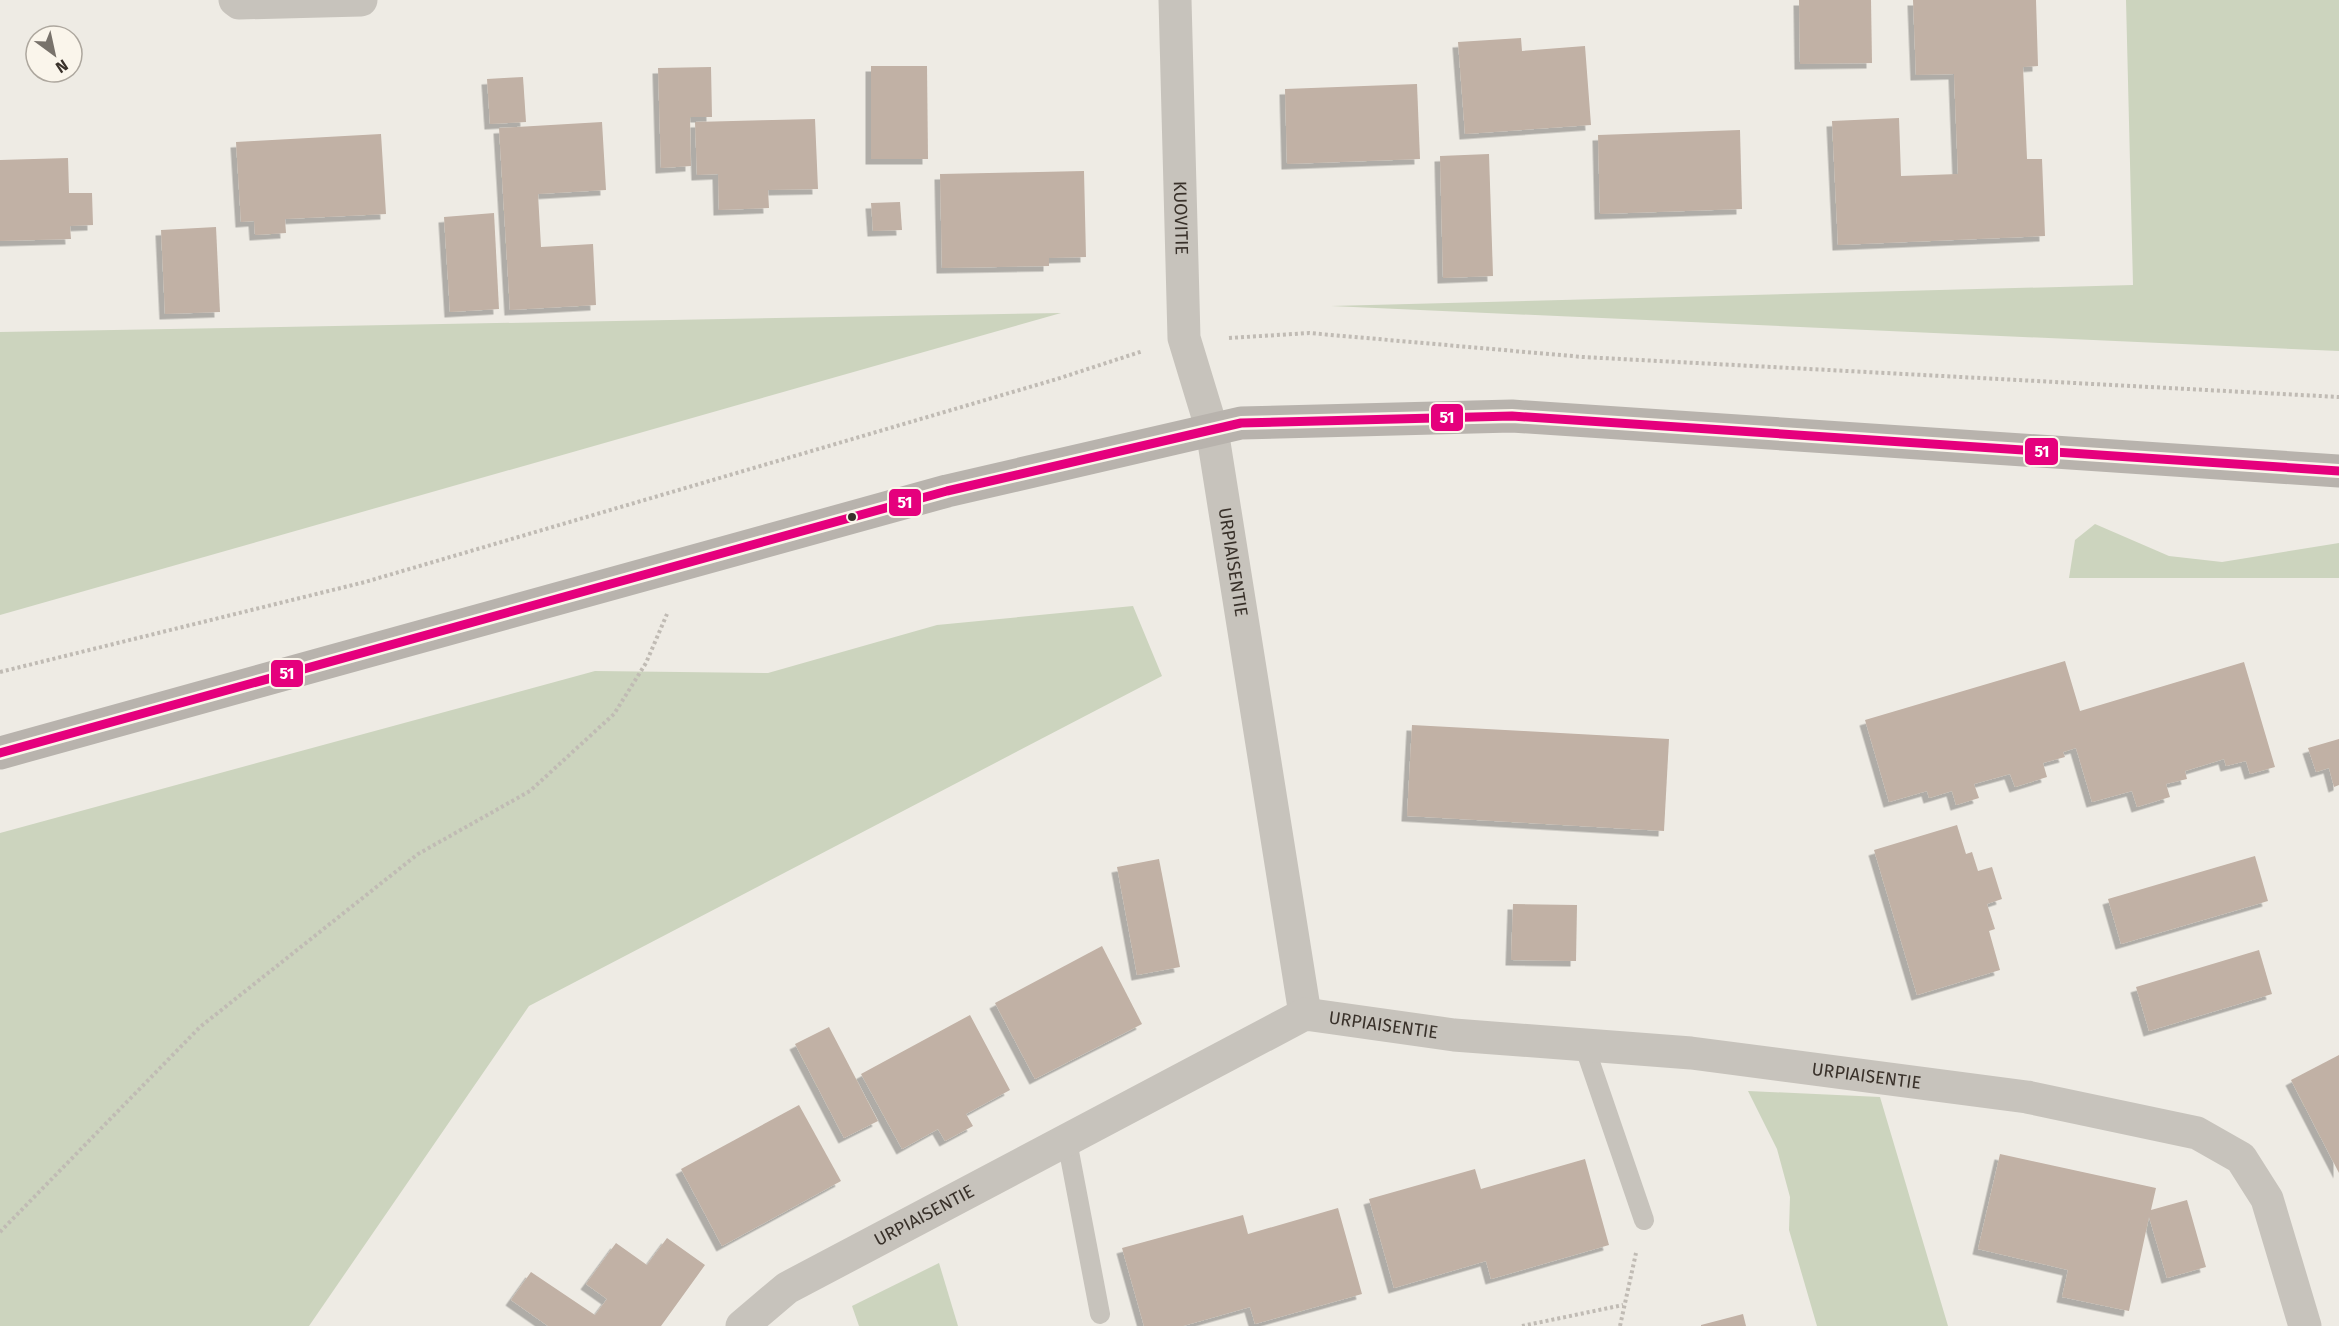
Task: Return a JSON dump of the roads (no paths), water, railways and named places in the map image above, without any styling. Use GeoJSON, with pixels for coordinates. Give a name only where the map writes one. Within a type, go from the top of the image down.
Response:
{"type":"FeatureCollection","features":[{"type":"Feature","properties":{"kind":"street"},"geometry":{"type":"LineString","coordinates":[[235,0],[238,3],[361,0]]}},
{"type":"Feature","properties":{"kind":"street","name":"KUOVITIE"},"geometry":{"type":"LineString","coordinates":[[1175,0],[1184,338],[1212,430]]}},
{"type":"Feature","properties":{"kind":"street"},"geometry":{"type":"LineString","coordinates":[[0,753],[947,490],[1241,423],[1512,417],[2339,471]]}},
{"type":"Feature","properties":{"kind":"street","name":"URPIAISENTIE"},"geometry":{"type":"LineString","coordinates":[[1212,430],[1305,1014]]}},
{"type":"Feature","properties":{"kind":"street","name":"URPIAISENTIE"},"geometry":{"type":"LineString","coordinates":[[742,1326],[787,1288],[1305,1014],[1454,1035],[1691,1053],[2027,1097],[2197,1133],[2241,1158],[2267,1198],[2305,1326]]}},
{"type":"Feature","properties":{"kind":"lane"},"geometry":{"type":"LineString","coordinates":[[1584,1045],[1644,1220]]}},
{"type":"Feature","properties":{"kind":"lane"},"geometry":{"type":"LineString","coordinates":[[1067,1141],[1100,1314]]}}]}
